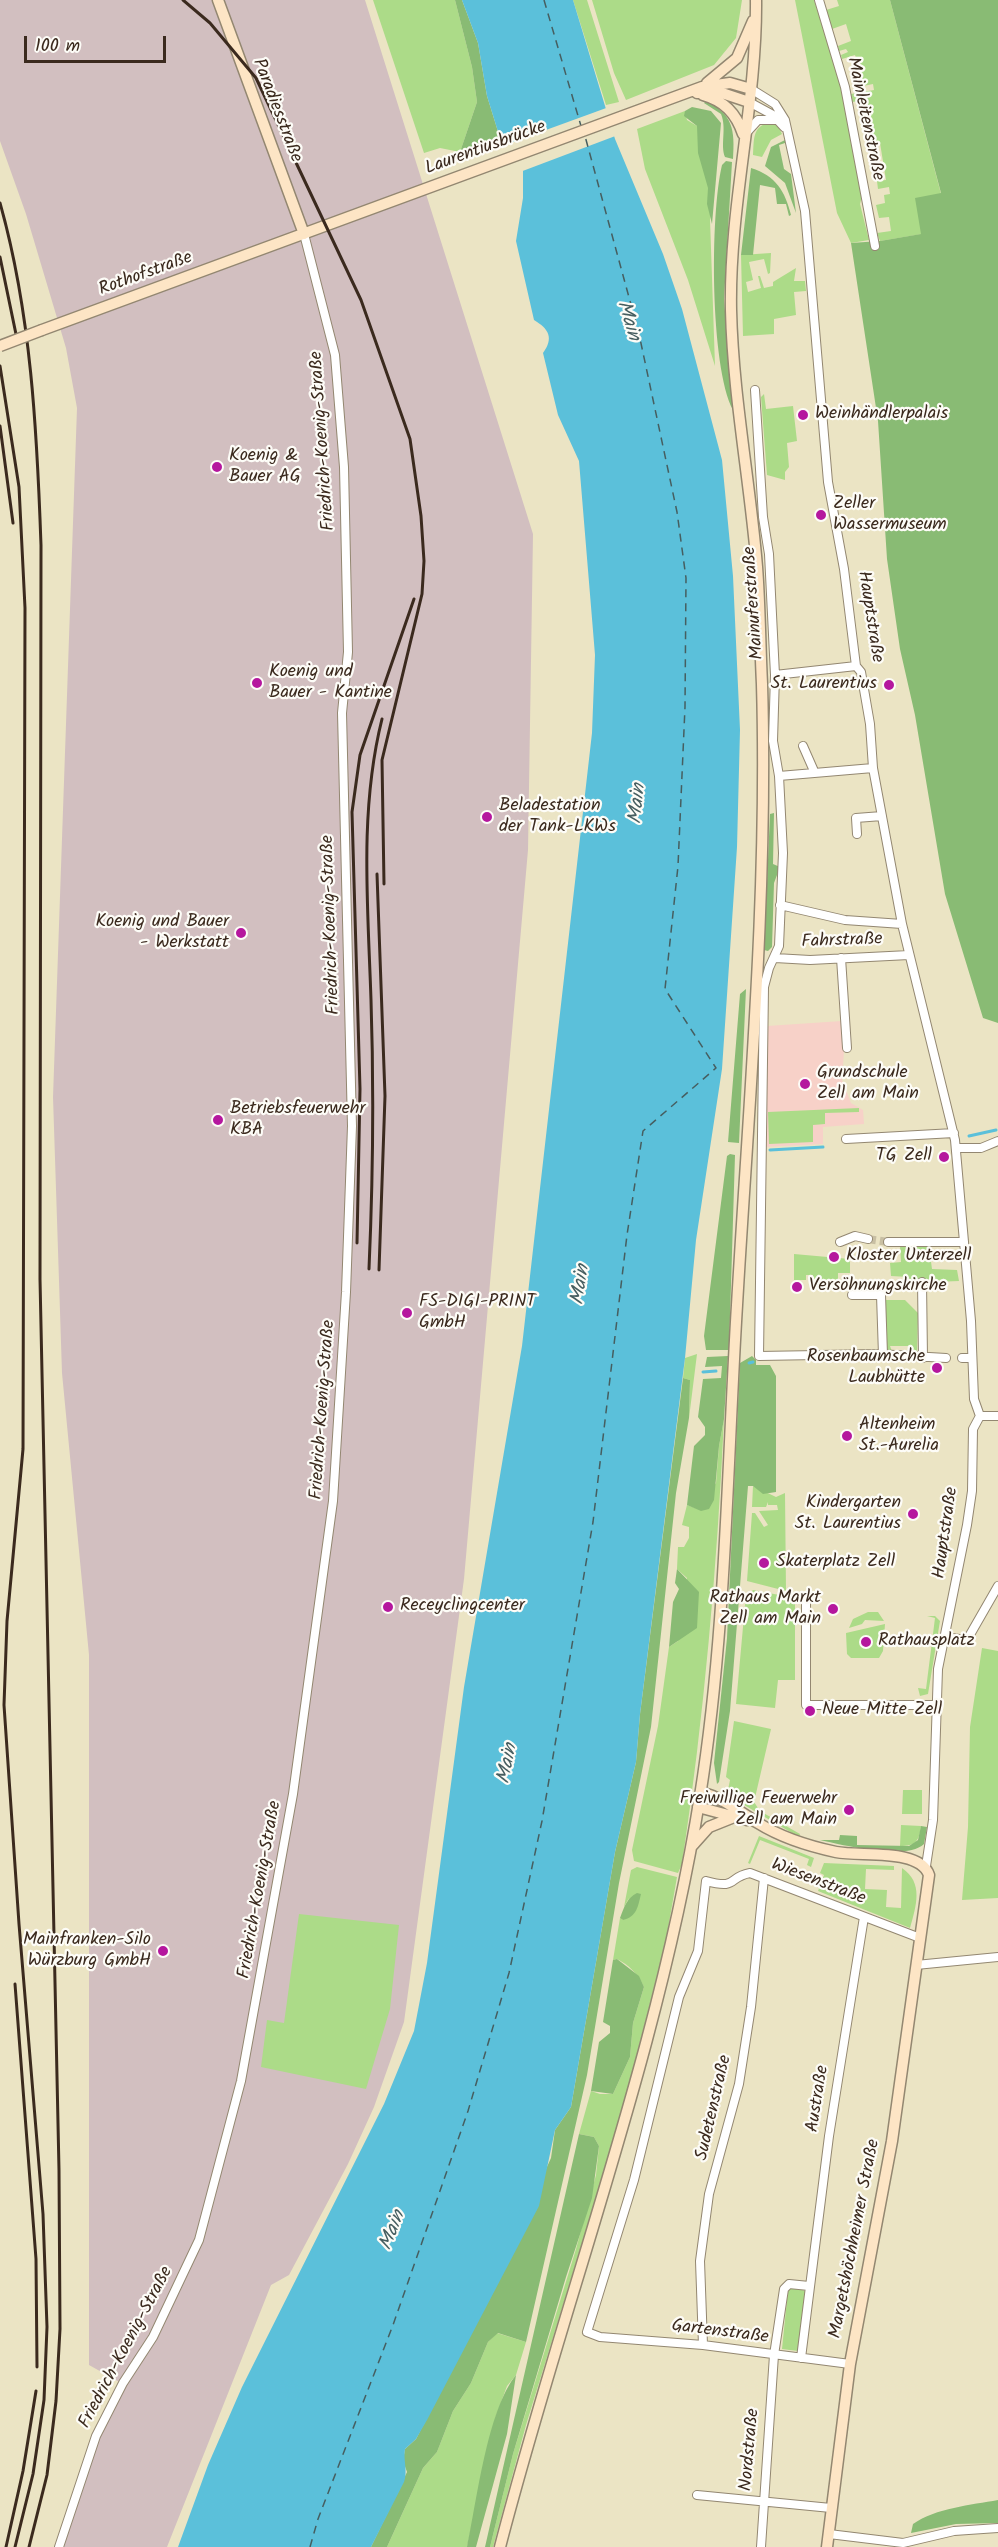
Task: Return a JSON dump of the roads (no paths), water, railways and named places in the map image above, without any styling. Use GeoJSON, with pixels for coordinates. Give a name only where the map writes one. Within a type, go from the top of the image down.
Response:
{"type":"FeatureCollection","features":[{"type":"Feature","properties":{"kind":"main road","name":"Paradiesstraße"},"geometry":{"type":"LineString","coordinates":[[218,0],[304,234]]}},
{"type":"Feature","properties":{"kind":"main road"},"geometry":{"type":"LineString","coordinates":[[500,2547],[530,2433],[650,2031],[692,1846],[701,1792],[716,1659],[756,969],[762,810],[757,568],[735,379],[731,302],[731,255],[751,89],[756,0]]}},
{"type":"Feature","properties":{"kind":"main road"},"geometry":{"type":"LineString","coordinates":[[744,137],[737,119],[727,106],[699,90],[726,71],[737,58],[756,12]]}},
{"type":"Feature","properties":{"kind":"main road","name":"Laurentiusbrücke"},"geometry":{"type":"LineString","coordinates":[[304,234],[679,95],[730,83],[751,89]]}},
{"type":"Feature","properties":{"kind":"main road","name":"Laurentiusbrücke"},"geometry":{"type":"LineString","coordinates":[[699,90],[719,92],[749,102]]}},
{"type":"Feature","properties":{"kind":"main road","name":"Rothofstraße"},"geometry":{"type":"LineString","coordinates":[[0,346],[304,234]]}},
{"type":"Feature","properties":{"kind":"main road"},"geometry":{"type":"LineString","coordinates":[[701,1792],[724,1800],[759,1824],[789,1840],[853,1856],[914,1859],[926,1866]]}},
{"type":"Feature","properties":{"kind":"main road"},"geometry":{"type":"LineString","coordinates":[[698,1807],[759,1824]]}},
{"type":"Feature","properties":{"kind":"main road"},"geometry":{"type":"LineString","coordinates":[[692,1846],[717,1821],[735,1817]]}},
{"type":"Feature","properties":{"kind":"main road","name":"Hauptstraße"},"geometry":{"type":"LineString","coordinates":[[920,1938],[929,1875],[926,1866]]}},
{"type":"Feature","properties":{"kind":"main road","name":"Margetshöchheimer Straße"},"geometry":{"type":"LineString","coordinates":[[827,2547],[850,2364],[892,2141],[920,1938]]}},
{"type":"Feature","properties":{"kind":"street","name":"Mainleitenstraße"},"geometry":{"type":"LineString","coordinates":[[819,0],[845,87],[875,246]]}},
{"type":"Feature","properties":{"kind":"street","name":"Hauptstraße"},"geometry":{"type":"LineString","coordinates":[[751,89],[767,98],[781,111],[806,212],[828,482],[844,569],[856,666],[861,672],[870,724],[873,768],[902,924],[956,1148],[974,1399],[980,1416],[972,1429],[972,1491],[968,1525],[954,1600],[944,1636],[936,1705],[933,1820],[926,1866]]}},
{"type":"Feature","properties":{"kind":"street","name":"Hauptstraße"},"geometry":{"type":"LineString","coordinates":[[749,102],[779,120],[789,136]]}},
{"type":"Feature","properties":{"kind":"street"},"geometry":{"type":"LineString","coordinates":[[744,137],[750,126],[758,120],[779,120]]}},
{"type":"Feature","properties":{"kind":"street","name":"Friedrich-Koenig-Straße"},"geometry":{"type":"LineString","coordinates":[[59,2547],[96,2436],[123,2383],[153,2337],[199,2240],[219,2167],[241,2081],[273,1916],[293,1794],[333,1501],[342,1391],[352,1126],[342,712],[348,652],[344,467],[335,355],[304,234]]}},
{"type":"Feature","properties":{"kind":"street","name":"Mainuferstraße"},"geometry":{"type":"LineString","coordinates":[[755,390],[769,554],[775,675],[773,741],[778,776],[783,853],[779,946],[769,968],[764,987],[759,1356],[883,1355]]}},
{"type":"Feature","properties":{"kind":"street"},"geometry":{"type":"LineString","coordinates":[[775,675],[856,666]]}},
{"type":"Feature","properties":{"kind":"street"},"geometry":{"type":"LineString","coordinates":[[803,746],[814,771]]}},
{"type":"Feature","properties":{"kind":"street"},"geometry":{"type":"LineString","coordinates":[[778,776],[814,771],[873,768]]}},
{"type":"Feature","properties":{"kind":"street"},"geometry":{"type":"LineString","coordinates":[[857,834],[856,818],[882,816]]}},
{"type":"Feature","properties":{"kind":"street"},"geometry":{"type":"LineString","coordinates":[[780,906],[845,920],[902,924]]}},
{"type":"Feature","properties":{"kind":"street","name":"Fahrstraße"},"geometry":{"type":"LineString","coordinates":[[775,958],[909,955]]}},
{"type":"Feature","properties":{"kind":"street"},"geometry":{"type":"LineString","coordinates":[[841,958],[847,1048]]}},
{"type":"Feature","properties":{"kind":"street"},"geometry":{"type":"LineString","coordinates":[[846,1139],[954,1133]]}},
{"type":"Feature","properties":{"kind":"street"},"geometry":{"type":"LineString","coordinates":[[956,1148],[981,1148],[998,1141]]}},
{"type":"Feature","properties":{"kind":"street"},"geometry":{"type":"LineString","coordinates":[[840,1242],[855,1236],[868,1239]]}},
{"type":"Feature","properties":{"kind":"street"},"geometry":{"type":"LineString","coordinates":[[888,1242],[963,1242]]}},
{"type":"Feature","properties":{"kind":"street"},"geometry":{"type":"LineString","coordinates":[[922,1282],[923,1358]]}},
{"type":"Feature","properties":{"kind":"street"},"geometry":{"type":"LineString","coordinates":[[852,1295],[881,1295],[883,1355],[946,1358]]}},
{"type":"Feature","properties":{"kind":"street"},"geometry":{"type":"LineString","coordinates":[[962,1358],[972,1358]]}},
{"type":"Feature","properties":{"kind":"street"},"geometry":{"type":"LineString","coordinates":[[980,1416],[998,1416]]}},
{"type":"Feature","properties":{"kind":"street"},"geometry":{"type":"LineString","coordinates":[[944,1636],[967,1640],[998,1586]]}},
{"type":"Feature","properties":{"kind":"street"},"geometry":{"type":"LineString","coordinates":[[806,1599],[806,1705],[936,1705]]}},
{"type":"Feature","properties":{"kind":"street","name":"Wiesenstraße"},"geometry":{"type":"LineString","coordinates":[[587,2332],[634,2180],[679,1997],[698,1952],[706,1881],[723,1886],[733,1883],[741,1874],[750,1873],[920,1938]]}},
{"type":"Feature","properties":{"kind":"street","name":"Sudetenstraße"},"geometry":{"type":"LineString","coordinates":[[703,2345],[700,2261],[709,2194],[739,2084],[751,2007],[764,1878]]}},
{"type":"Feature","properties":{"kind":"street","name":"Austraße"},"geometry":{"type":"LineString","coordinates":[[801,2358],[828,2136],[864,1917]]}},
{"type":"Feature","properties":{"kind":"street"},"geometry":{"type":"LineString","coordinates":[[916,1965],[997,1960]]}},
{"type":"Feature","properties":{"kind":"street"},"geometry":{"type":"LineString","coordinates":[[774,2355],[784,2289],[789,2284],[809,2286]]}},
{"type":"Feature","properties":{"kind":"street","name":"Gartenstraße"},"geometry":{"type":"LineString","coordinates":[[587,2332],[600,2337],[703,2345],[850,2364]]}},
{"type":"Feature","properties":{"kind":"street","name":"Nordstraße"},"geometry":{"type":"LineString","coordinates":[[761,2547],[764,2511],[762,2501],[774,2355]]}},
{"type":"Feature","properties":{"kind":"street"},"geometry":{"type":"LineString","coordinates":[[697,2495],[831,2508]]}},
{"type":"Feature","properties":{"kind":"street"},"geometry":{"type":"LineString","coordinates":[[829,2534],[903,2543],[954,2532],[998,2528]]}},
{"type":"Feature","properties":{"kind":"water","name":"Main"},"geometry":{"type":"Polygon","coordinates":[[[462,0],[573,0],[615,139],[663,254],[682,309],[722,460],[733,576],[740,730],[737,847],[722,1069],[696,1240],[685,1358],[640,1714],[636,1762],[615,1852],[571,2107],[555,2130],[539,2206],[427,2420],[416,2439],[405,2449],[404,2482],[371,2547],[178,2547],[208,2465],[242,2387],[384,2104],[414,2031],[427,1963],[464,1687],[522,1346],[592,733],[595,655],[579,461],[558,415],[543,353],[549,338],[546,330],[534,320],[516,241],[523,198],[523,171],[500,138],[487,96],[478,43],[462,0]]]}},
{"type":"Feature","properties":{"kind":"waterway"},"geometry":{"type":"LineString","coordinates":[[969,1136],[996,1130]]}},
{"type":"Feature","properties":{"kind":"waterway"},"geometry":{"type":"LineString","coordinates":[[770,1150],[823,1147]]}},
{"type":"Feature","properties":{"kind":"waterway"},"geometry":{"type":"LineString","coordinates":[[749,1363],[753,1362]]}},
{"type":"Feature","properties":{"kind":"waterway"},"geometry":{"type":"LineString","coordinates":[[703,1372],[716,1371]]}},
{"type":"Feature","properties":{"kind":"tunnel"},"geometry":{"type":"LineString","coordinates":[[868,1239],[888,1242]]}},
{"type":"Feature","properties":{"kind":"railway"},"geometry":{"type":"LineString","coordinates":[[183,0],[210,23],[256,78],[361,300],[410,439],[421,516],[424,561],[422,594],[382,760],[384,884]]}},
{"type":"Feature","properties":{"kind":"railway"},"geometry":{"type":"LineString","coordinates":[[0,203],[26,329],[31,372],[41,545],[40,1279],[59,2170],[60,2329],[56,2401],[47,2475],[29,2547]]}},
{"type":"Feature","properties":{"kind":"railway"},"geometry":{"type":"LineString","coordinates":[[0,257],[17,339]]}},
{"type":"Feature","properties":{"kind":"railway"},"geometry":{"type":"LineString","coordinates":[[0,366],[19,487],[25,608],[23,1449],[7,1621],[4,1705],[43,2214],[47,2327],[44,2400],[33,2474],[15,2547]]}},
{"type":"Feature","properties":{"kind":"railway"},"geometry":{"type":"LineString","coordinates":[[0,426],[13,523]]}},
{"type":"Feature","properties":{"kind":"railway"},"geometry":{"type":"LineString","coordinates":[[357,1243],[360,1089],[352,812],[360,755],[414,599]]}},
{"type":"Feature","properties":{"kind":"railway"},"geometry":{"type":"LineString","coordinates":[[369,1269],[373,1101],[367,859],[370,788],[382,719]]}},
{"type":"Feature","properties":{"kind":"railway"},"geometry":{"type":"LineString","coordinates":[[377,874],[385,1096],[379,1270]]}},
{"type":"Feature","properties":{"kind":"railway"},"geometry":{"type":"LineString","coordinates":[[15,1984],[36,2259],[37,2367]]}},
{"type":"Feature","properties":{"kind":"railway"},"geometry":{"type":"LineString","coordinates":[[6,2547],[23,2471],[36,2391]]}},
{"type":"Feature","properties":{"kind":"place","name":"Weinhändlerpalais"},"geometry":{"type":"Point","coordinates":[803,415]}},
{"type":"Feature","properties":{"kind":"place","name":"Koenig & Bauer AG"},"geometry":{"type":"Point","coordinates":[217,467]}},
{"type":"Feature","properties":{"kind":"place","name":"Zeller Wassermuseum"},"geometry":{"type":"Point","coordinates":[821,515]}},
{"type":"Feature","properties":{"kind":"place","name":"Koenig und Bauer - Kantine"},"geometry":{"type":"Point","coordinates":[257,683]}},
{"type":"Feature","properties":{"kind":"place","name":"St. Laurentius"},"geometry":{"type":"Point","coordinates":[889,685]}},
{"type":"Feature","properties":{"kind":"place","name":"Beladestation der Tank-LKWs"},"geometry":{"type":"Point","coordinates":[487,817]}},
{"type":"Feature","properties":{"kind":"place","name":"Koenig und Bauer - Werkstatt"},"geometry":{"type":"Point","coordinates":[241,933]}},
{"type":"Feature","properties":{"kind":"place","name":"Grundschule Zell am Main"},"geometry":{"type":"Point","coordinates":[805,1084]}},
{"type":"Feature","properties":{"kind":"place","name":"Betriebsfeuerwehr KBA"},"geometry":{"type":"Point","coordinates":[218,1120]}},
{"type":"Feature","properties":{"kind":"place","name":"TG Zell"},"geometry":{"type":"Point","coordinates":[944,1157]}},
{"type":"Feature","properties":{"kind":"place","name":"Kloster Unterzell"},"geometry":{"type":"Point","coordinates":[834,1257]}},
{"type":"Feature","properties":{"kind":"place","name":"Versöhnungskirche"},"geometry":{"type":"Point","coordinates":[797,1287]}},
{"type":"Feature","properties":{"kind":"place","name":"FS-DIGI-PRINT GmbH"},"geometry":{"type":"Point","coordinates":[407,1313]}},
{"type":"Feature","properties":{"kind":"place","name":"Rosenbaumsche Laubhütte"},"geometry":{"type":"Point","coordinates":[937,1368]}},
{"type":"Feature","properties":{"kind":"place","name":"Altenheim St.-Aurelia"},"geometry":{"type":"Point","coordinates":[847,1436]}},
{"type":"Feature","properties":{"kind":"place","name":"Kindergarten St. Laurentius"},"geometry":{"type":"Point","coordinates":[913,1514]}},
{"type":"Feature","properties":{"kind":"place","name":"Skaterplatz Zell"},"geometry":{"type":"Point","coordinates":[764,1563]}},
{"type":"Feature","properties":{"kind":"place","name":"Receyclingcenter"},"geometry":{"type":"Point","coordinates":[388,1607]}},
{"type":"Feature","properties":{"kind":"place","name":"Rathaus Markt Zell am Main"},"geometry":{"type":"Point","coordinates":[833,1609]}},
{"type":"Feature","properties":{"kind":"place","name":"Rathausplatz"},"geometry":{"type":"Point","coordinates":[866,1642]}},
{"type":"Feature","properties":{"kind":"place","name":"Neue Mitte Zell"},"geometry":{"type":"Point","coordinates":[810,1711]}},
{"type":"Feature","properties":{"kind":"place","name":"Freiwillige Feuerwehr Zell am Main"},"geometry":{"type":"Point","coordinates":[849,1810]}},
{"type":"Feature","properties":{"kind":"place","name":"Mainfranken-Silo Würzburg GmbH"},"geometry":{"type":"Point","coordinates":[163,1951]}}]}
